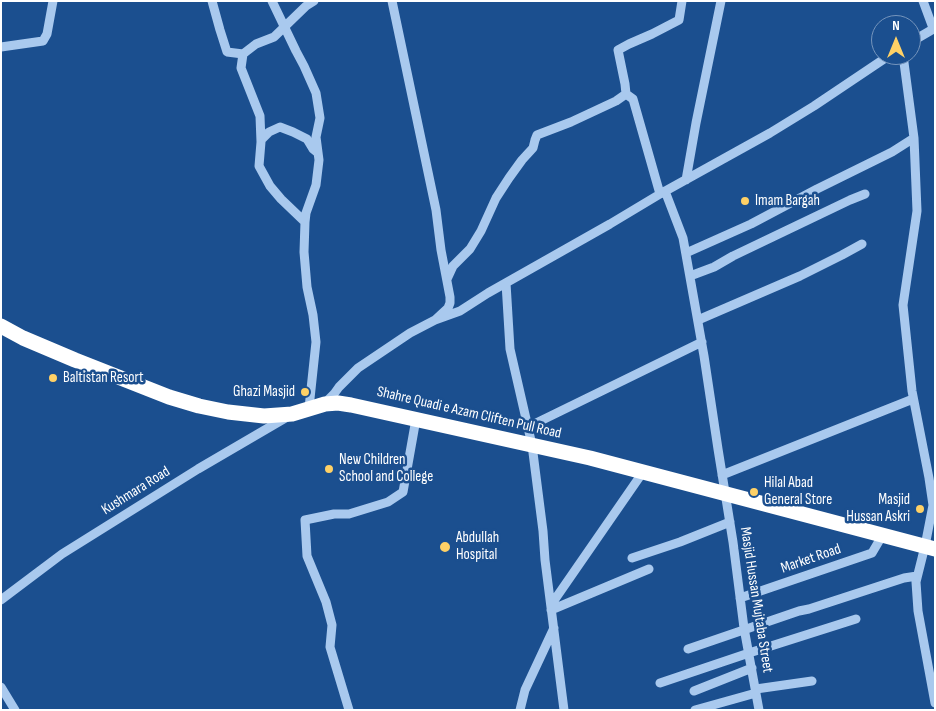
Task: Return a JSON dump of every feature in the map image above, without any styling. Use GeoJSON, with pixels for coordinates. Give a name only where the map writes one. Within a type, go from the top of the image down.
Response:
{"type":"FeatureCollection","features":[{"type":"Feature","properties":{"kind":"highway","name":"Shahre Quadi e Azam Cliften Pull Road"},"geometry":{"type":"LineString","coordinates":[[1,326],[23,338],[75,360],[170,397],[199,406],[247,415],[264,416],[292,414],[325,404],[352,405],[590,458],[930,548]]}},
{"type":"Feature","properties":{"kind":"street"},"geometry":{"type":"LineString","coordinates":[[1,47],[43,41],[47,34],[53,1]]}},
{"type":"Feature","properties":{"kind":"street"},"geometry":{"type":"LineString","coordinates":[[212,1],[227,52],[243,54]]}},
{"type":"Feature","properties":{"kind":"street"},"geometry":{"type":"LineString","coordinates":[[272,1],[316,94],[320,118],[316,137],[319,160],[316,185],[306,213],[305,222],[304,252],[307,287],[313,315],[316,348],[309,408]]}},
{"type":"Feature","properties":{"kind":"street"},"geometry":{"type":"LineString","coordinates":[[305,222],[280,199],[259,166],[260,116],[241,68],[243,54],[256,44],[274,37],[306,6],[314,1]]}},
{"type":"Feature","properties":{"kind":"street"},"geometry":{"type":"LineString","coordinates":[[392,1],[436,210],[450,297],[448,308],[435,320]]}},
{"type":"Feature","properties":{"kind":"street","name":"Masjid Hussan Mujtaba Street"},"geometry":{"type":"LineString","coordinates":[[682,1],[679,20],[618,50],[626,94],[633,99],[662,192],[683,238],[702,342],[745,631],[759,710]]}},
{"type":"Feature","properties":{"kind":"street"},"geometry":{"type":"LineString","coordinates":[[686,180],[721,1]]}},
{"type":"Feature","properties":{"kind":"street"},"geometry":{"type":"LineString","coordinates":[[921,36],[934,28],[924,1]]}},
{"type":"Feature","properties":{"kind":"street"},"geometry":{"type":"LineString","coordinates":[[325,404],[358,368],[410,333],[435,320],[460,311],[662,192],[770,133],[875,65]]}},
{"type":"Feature","properties":{"kind":"street"},"geometry":{"type":"LineString","coordinates":[[904,65],[914,138],[917,211],[903,305],[913,399],[933,505],[930,548],[916,582],[918,611],[935,703]]}},
{"type":"Feature","properties":{"kind":"street"},"geometry":{"type":"LineString","coordinates":[[447,278],[481,231],[496,198],[522,160],[533,148],[537,135],[571,122],[616,101],[626,94]]}},
{"type":"Feature","properties":{"kind":"street"},"geometry":{"type":"LineString","coordinates":[[261,140],[268,132],[280,127],[307,139],[318,154]]}},
{"type":"Feature","properties":{"kind":"street"},"geometry":{"type":"LineString","coordinates":[[686,253],[751,224],[817,188],[892,152],[914,138]]}},
{"type":"Feature","properties":{"kind":"street"},"geometry":{"type":"LineString","coordinates":[[690,276],[714,267],[733,256],[865,194]]}},
{"type":"Feature","properties":{"kind":"street"},"geometry":{"type":"LineString","coordinates":[[698,320],[800,276],[862,244]]}},
{"type":"Feature","properties":{"kind":"street"},"geometry":{"type":"LineString","coordinates":[[506,283],[510,349],[532,445],[564,710]]}},
{"type":"Feature","properties":{"kind":"street"},"geometry":{"type":"LineString","coordinates":[[528,427],[702,342]]}},
{"type":"Feature","properties":{"kind":"street"},"geometry":{"type":"LineString","coordinates":[[722,475],[913,399]]}},
{"type":"Feature","properties":{"kind":"street","name":"Kushmara Road"},"geometry":{"type":"LineString","coordinates":[[1,600],[62,554],[198,469],[292,414]]}},
{"type":"Feature","properties":{"kind":"street"},"geometry":{"type":"LineString","coordinates":[[349,710],[330,647],[332,625],[326,602],[307,556],[305,520],[334,514],[349,514],[388,502],[403,492],[416,419]]}},
{"type":"Feature","properties":{"kind":"street"},"geometry":{"type":"LineString","coordinates":[[551,608],[643,472]]}},
{"type":"Feature","properties":{"kind":"street"},"geometry":{"type":"LineString","coordinates":[[632,558],[680,542],[730,522]]}},
{"type":"Feature","properties":{"kind":"street","name":"Market Road"},"geometry":{"type":"LineString","coordinates":[[740,598],[872,554],[882,536]]}},
{"type":"Feature","properties":{"kind":"street"},"geometry":{"type":"LineString","coordinates":[[551,608],[649,569]]}},
{"type":"Feature","properties":{"kind":"street"},"geometry":{"type":"LineString","coordinates":[[688,649],[799,611],[904,578],[917,576]]}},
{"type":"Feature","properties":{"kind":"street"},"geometry":{"type":"LineString","coordinates":[[660,683],[856,619]]}},
{"type":"Feature","properties":{"kind":"street"},"geometry":{"type":"LineString","coordinates":[[520,710],[525,690],[554,628]]}},
{"type":"Feature","properties":{"kind":"street"},"geometry":{"type":"LineString","coordinates":[[694,691],[752,668]]}},
{"type":"Feature","properties":{"kind":"street"},"geometry":{"type":"LineString","coordinates":[[695,710],[756,691],[812,681]]}},
{"type":"Feature","properties":{"kind":"street"},"geometry":{"type":"LineString","coordinates":[[1,687],[15,710]]}},
{"type":"Feature","properties":{"kind":"place","name":"Imam Bargah"},"geometry":{"type":"Point","coordinates":[745,201]}},
{"type":"Feature","properties":{"kind":"place","name":"Baltistan Resort"},"geometry":{"type":"Point","coordinates":[53,378]}},
{"type":"Feature","properties":{"kind":"place","name":"Ghazi Masjid"},"geometry":{"type":"Point","coordinates":[305,392]}},
{"type":"Feature","properties":{"kind":"place","name":"New Children School and College"},"geometry":{"type":"Point","coordinates":[329,469]}},
{"type":"Feature","properties":{"kind":"place","name":"Hilal Abad General Store"},"geometry":{"type":"Point","coordinates":[754,492]}},
{"type":"Feature","properties":{"kind":"place","name":"Masjid Hussan Askri"},"geometry":{"type":"Point","coordinates":[920,509]}},
{"type":"Feature","properties":{"kind":"place","name":"Abdullah Hospital"},"geometry":{"type":"Point","coordinates":[445,547]}}]}
